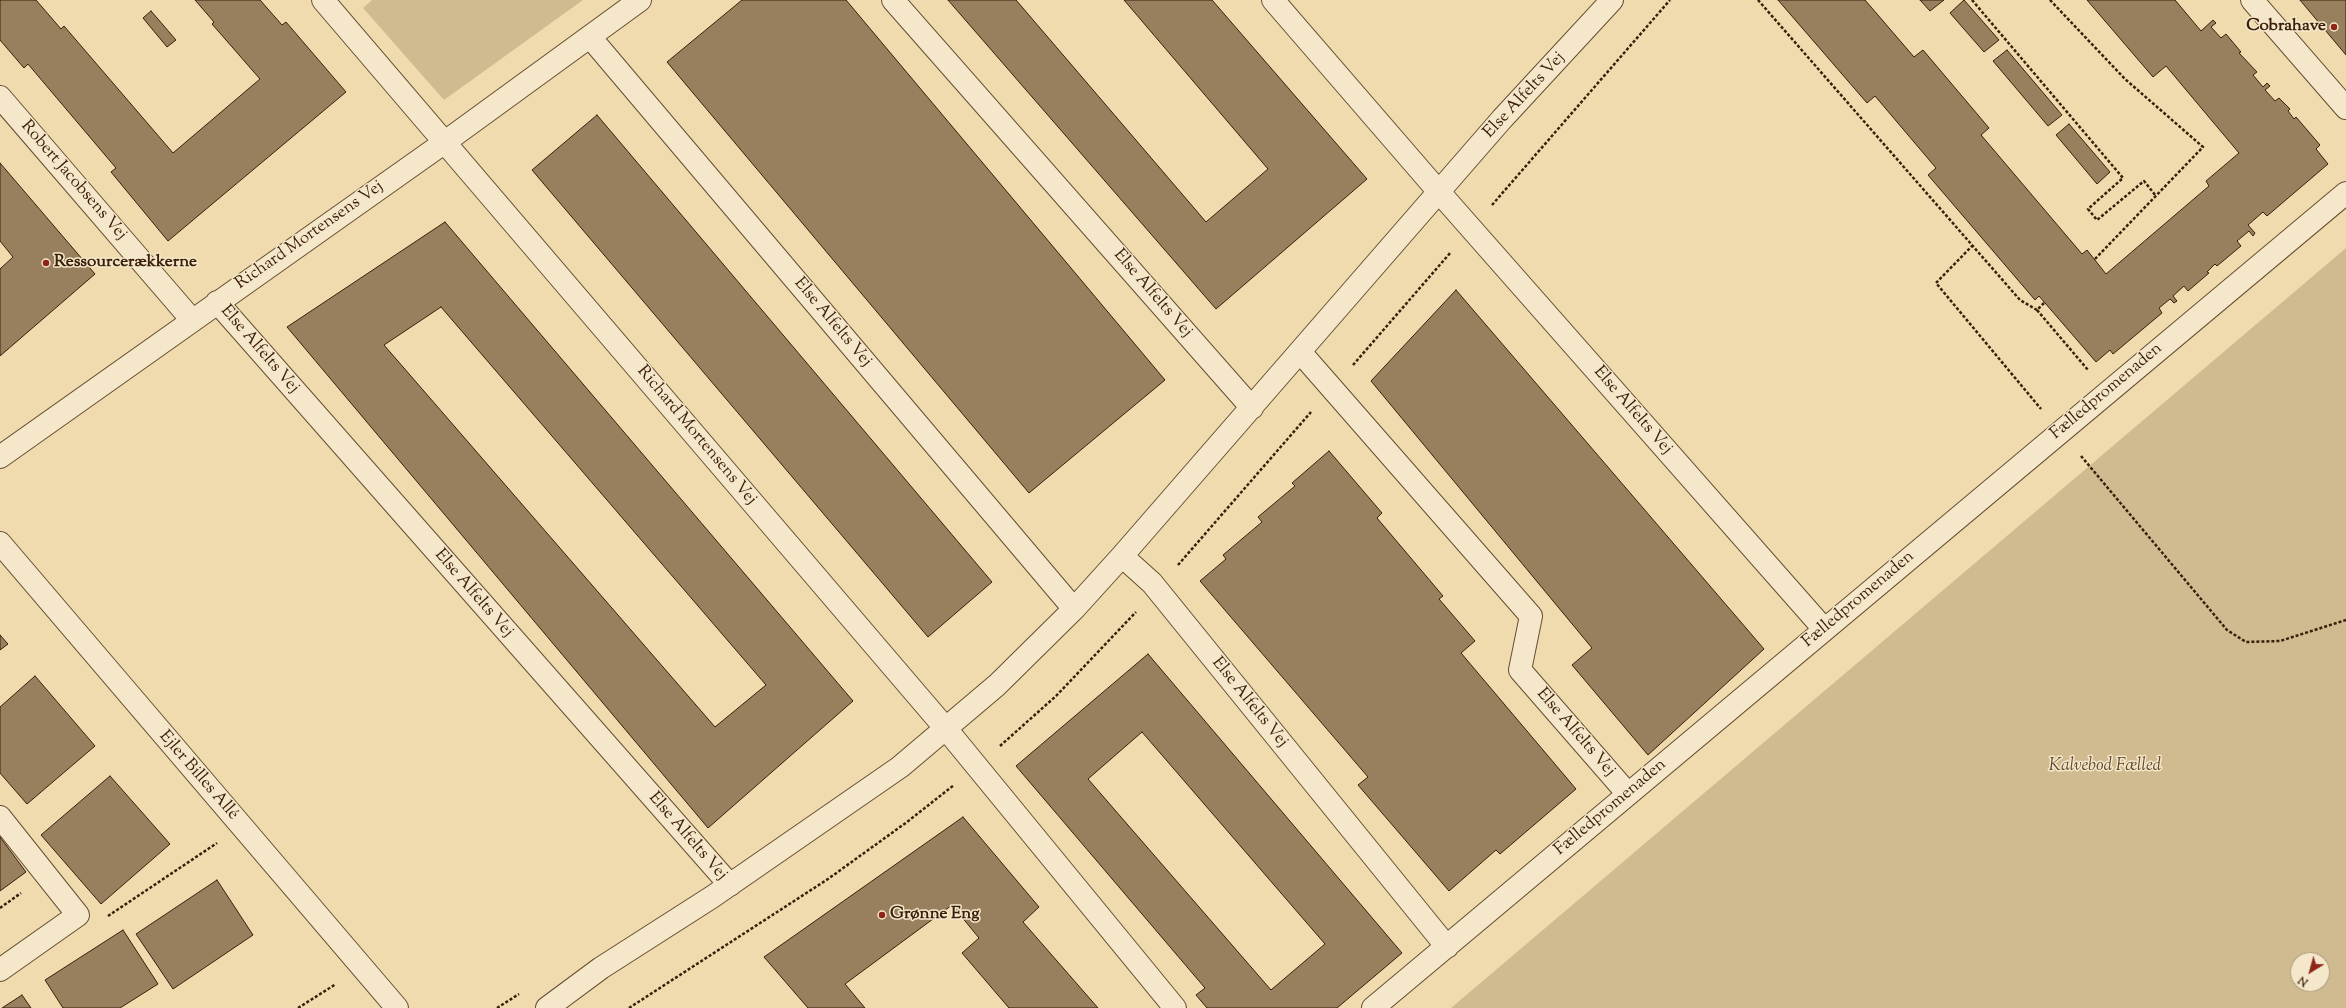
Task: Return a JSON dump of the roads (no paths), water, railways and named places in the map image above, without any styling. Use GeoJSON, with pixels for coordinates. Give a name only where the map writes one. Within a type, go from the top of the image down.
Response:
{"type":"FeatureCollection","features":[{"type":"Feature","properties":{"kind":"street"},"geometry":{"type":"LineString","coordinates":[[322,0],[445,142]]}},
{"type":"Feature","properties":{"kind":"street","name":"Richard Mortensens Vej"},"geometry":{"type":"LineString","coordinates":[[0,457],[445,142],[640,0]]}},
{"type":"Feature","properties":{"kind":"street","name":"Else Alfelts Vej"},"geometry":{"type":"LineString","coordinates":[[893,0],[1252,408]]}},
{"type":"Feature","properties":{"kind":"street","name":"Else Alfelts Vej"},"geometry":{"type":"LineString","coordinates":[[1273,0],[1439,192],[1824,629]]}},
{"type":"Feature","properties":{"kind":"street","name":"Else Alfelts Vej"},"geometry":{"type":"LineString","coordinates":[[547,1008],[601,968],[730,885],[900,767],[947,730],[998,685],[1074,609],[1122,556],[1301,353],[1507,113],[1612,0]]}},
{"type":"Feature","properties":{"kind":"street"},"geometry":{"type":"LineString","coordinates":[[2252,0],[2346,108]]}},
{"type":"Feature","properties":{"kind":"street","name":"Else Alfelts Vej"},"geometry":{"type":"LineString","coordinates":[[590,37],[1074,609]]}},
{"type":"Feature","properties":{"kind":"street","name":"Robert Jacobsens Vej"},"geometry":{"type":"LineString","coordinates":[[0,97],[192,320]]}},
{"type":"Feature","properties":{"kind":"street","name":"Richard Mortensens Vej"},"geometry":{"type":"LineString","coordinates":[[445,142],[947,730]]}},
{"type":"Feature","properties":{"kind":"street","name":"Fælledpromenaden"},"geometry":{"type":"LineString","coordinates":[[1374,1008],[2107,391],[2346,193]]}},
{"type":"Feature","properties":{"kind":"street","name":"Else Alfelts Vej"},"geometry":{"type":"LineString","coordinates":[[217,302],[730,885]]}},
{"type":"Feature","properties":{"kind":"street","name":"Else Alfelts Vej"},"geometry":{"type":"LineString","coordinates":[[1301,353],[1531,616],[1520,670],[1628,794]]}},
{"type":"Feature","properties":{"kind":"street","name":"Ejler Billes Allé"},"geometry":{"type":"LineString","coordinates":[[0,543],[397,1008]]}},
{"type":"Feature","properties":{"kind":"street","name":"Else Alfelts Vej"},"geometry":{"type":"LineString","coordinates":[[1122,556],[1152,583],[1447,947]]}},
{"type":"Feature","properties":{"kind":"street"},"geometry":{"type":"LineString","coordinates":[[947,730],[1175,1008]]}},
{"type":"Feature","properties":{"kind":"street"},"geometry":{"type":"LineString","coordinates":[[0,817],[78,915],[0,970]]}},
{"type":"Feature","properties":{"kind":"place","name":"Cobrahave"},"geometry":{"type":"Point","coordinates":[2334,27]}},
{"type":"Feature","properties":{"kind":"place","name":"Ressourcerækkerne"},"geometry":{"type":"Point","coordinates":[46,263]}},
{"type":"Feature","properties":{"kind":"place","name":"Grønne Eng"},"geometry":{"type":"Point","coordinates":[882,915]}},
{"type":"Feature","properties":{"kind":"park label","name":"Kalvebod Fælled"},"geometry":{"type":"Point","coordinates":[2105,767]}}]}
